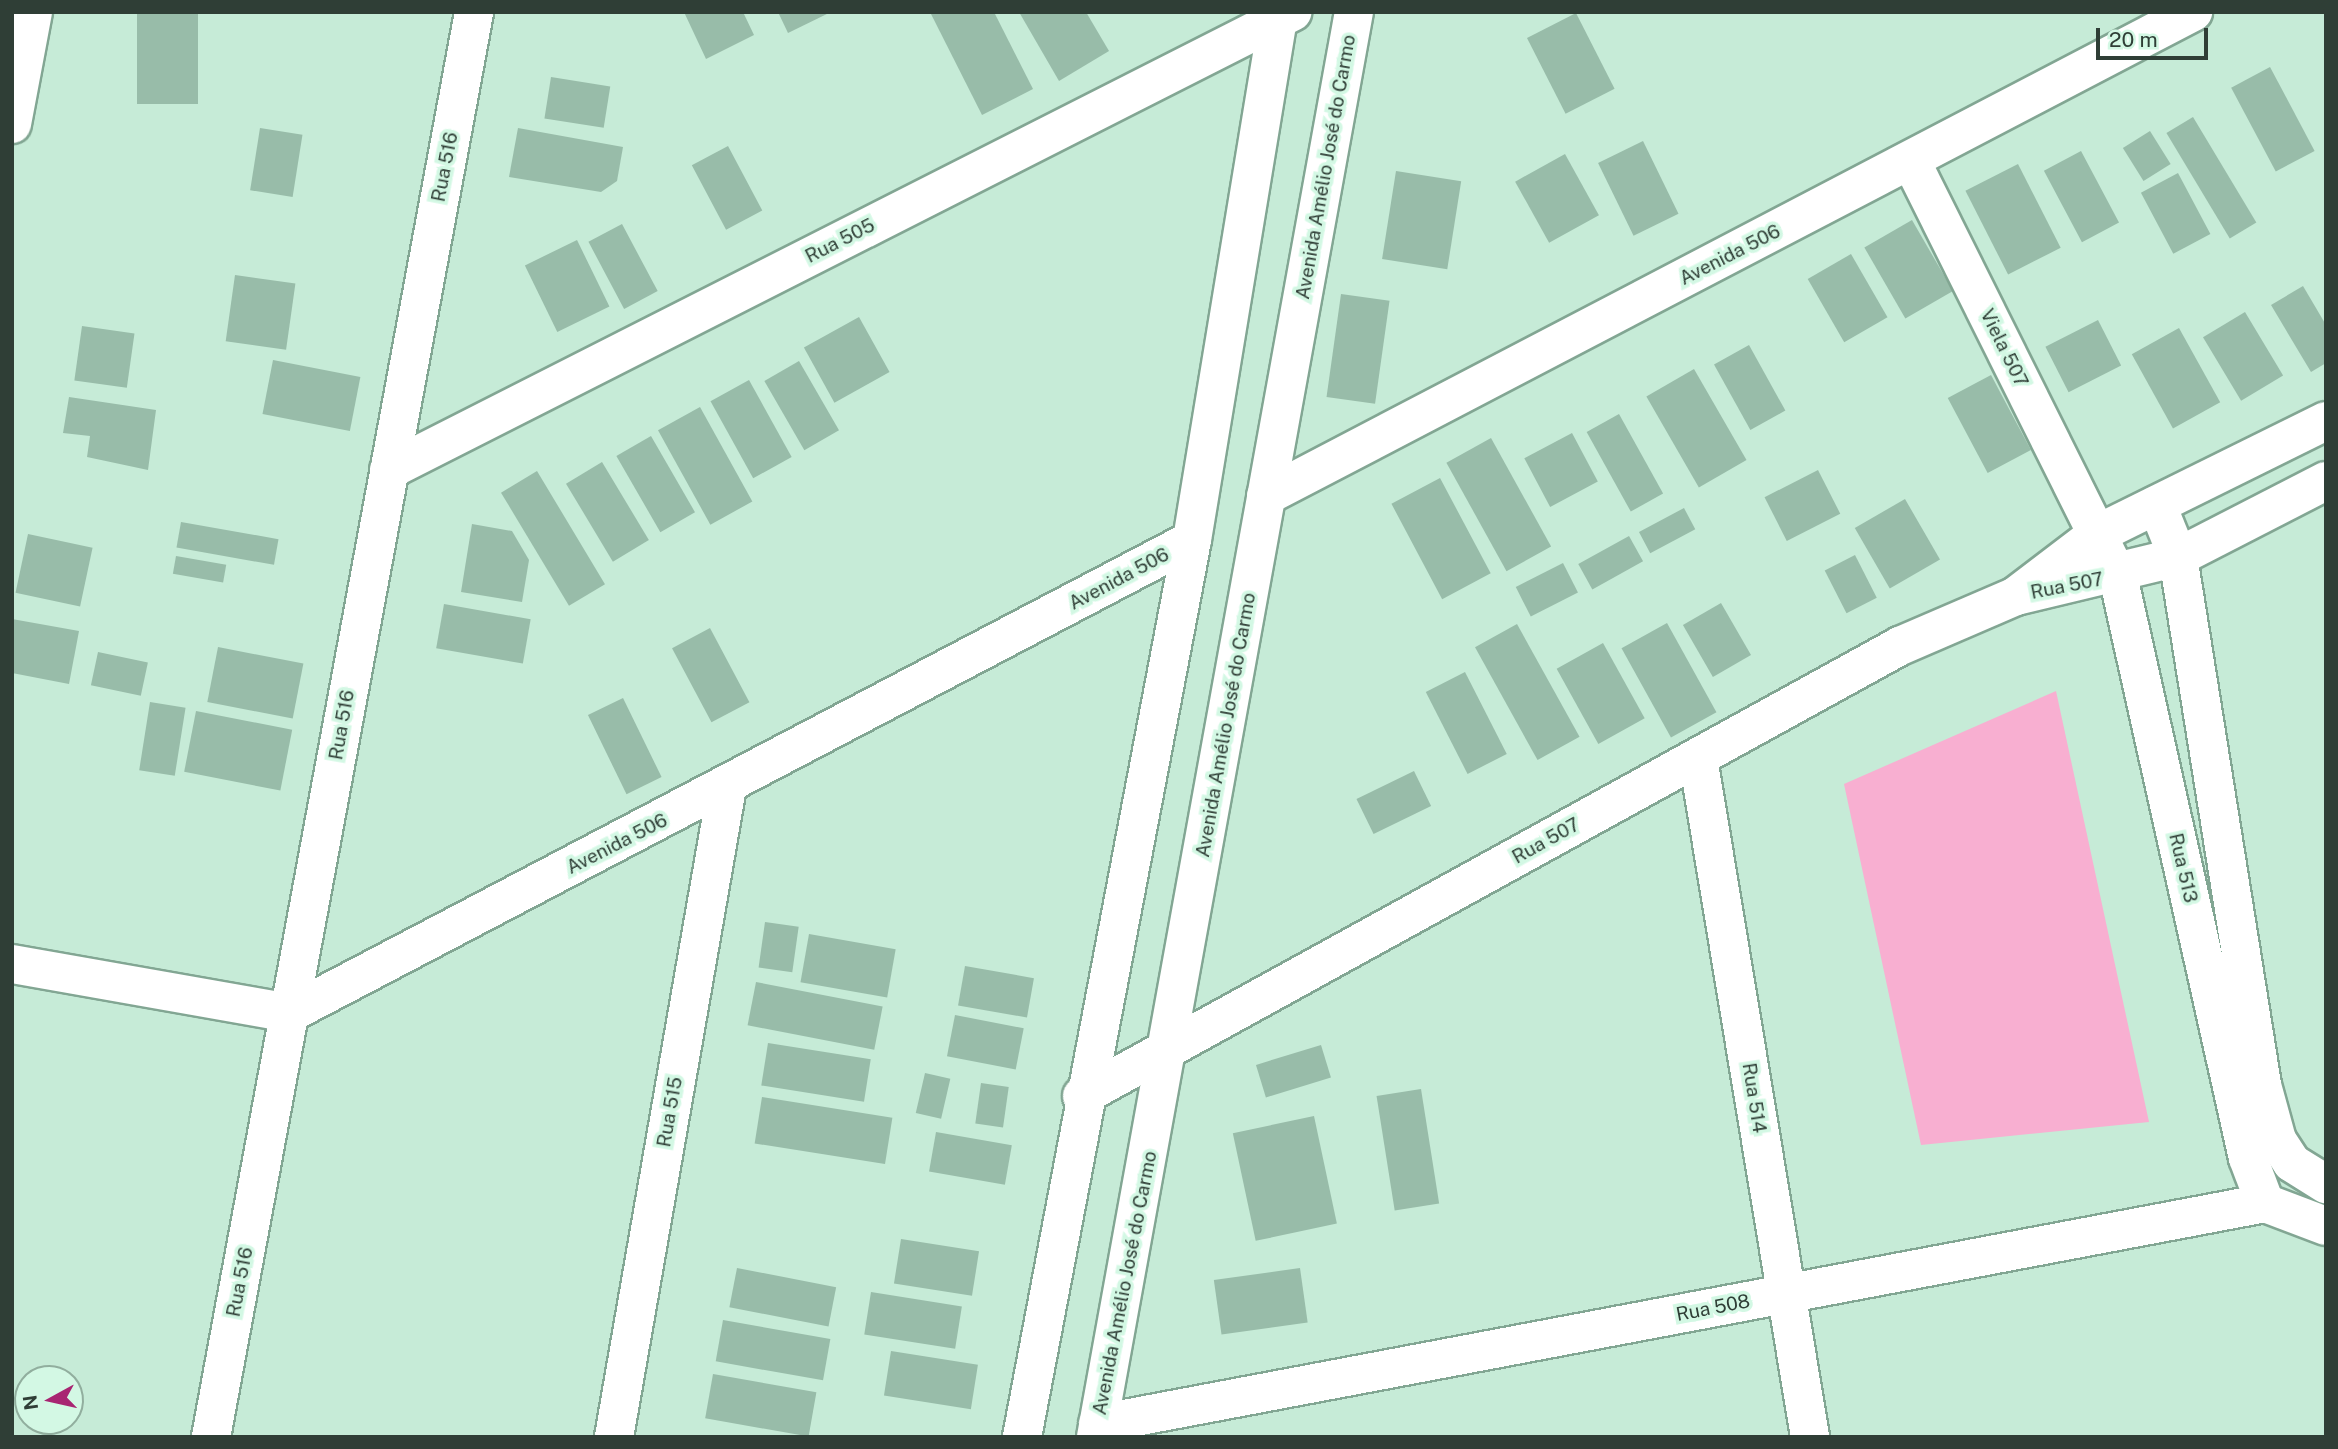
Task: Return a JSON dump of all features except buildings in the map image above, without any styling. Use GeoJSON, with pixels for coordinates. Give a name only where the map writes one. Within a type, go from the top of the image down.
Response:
{"type":"FeatureCollection","features":[{"type":"Feature","properties":{"kind":"street"},"geometry":{"type":"LineString","coordinates":[[12,124],[33,12]]}},
{"type":"Feature","properties":{"kind":"street","name":"Rua 516"},"geometry":{"type":"LineString","coordinates":[[211,1437],[474,12]]}},
{"type":"Feature","properties":{"kind":"street","name":"Avenida Amélio José do Carmo"},"geometry":{"type":"LineString","coordinates":[[1097,1431],[1169,1047],[1354,12]]}},
{"type":"Feature","properties":{"kind":"street","name":"Avenida 506"},"geometry":{"type":"LineString","coordinates":[[1266,496],[1911,161],[2134,26],[2193,12]]}},
{"type":"Feature","properties":{"kind":"street"},"geometry":{"type":"LineString","coordinates":[[1023,1437],[1082,1097],[1192,540],[1283,15]]}},
{"type":"Feature","properties":{"kind":"street","name":"Rua 505"},"geometry":{"type":"LineString","coordinates":[[389,470],[1283,15]]}},
{"type":"Feature","properties":{"kind":"street","name":"Viela 507"},"geometry":{"type":"LineString","coordinates":[[1911,161],[2097,534]]}},
{"type":"Feature","properties":{"kind":"street","name":"Rua 507"},"geometry":{"type":"LineString","coordinates":[[2016,596],[2097,534],[2326,421]]}},
{"type":"Feature","properties":{"kind":"street","name":"Rua 507"},"geometry":{"type":"LineString","coordinates":[[1082,1097],[1900,646],[2016,596],[2118,576],[2178,557],[2326,481]]}},
{"type":"Feature","properties":{"kind":"street"},"geometry":{"type":"LineString","coordinates":[[2157,505],[2178,557],[2263,1085],[2277,1140],[2292,1163],[2326,1184]]}},
{"type":"Feature","properties":{"kind":"street","name":"Rua 513"},"geometry":{"type":"LineString","coordinates":[[2097,534],[2118,576],[2248,1158],[2265,1203]]}},
{"type":"Feature","properties":{"kind":"street","name":"Avenida 506"},"geometry":{"type":"LineString","coordinates":[[290,1013],[727,787],[1192,540]]}},
{"type":"Feature","properties":{"kind":"street","name":"Rua 514"},"geometry":{"type":"LineString","coordinates":[[1698,758],[1810,1437]]}},
{"type":"Feature","properties":{"kind":"street","name":"Rua 515"},"geometry":{"type":"LineString","coordinates":[[614,1437],[727,787]]}},
{"type":"Feature","properties":{"kind":"street"},"geometry":{"type":"LineString","coordinates":[[12,964],[290,1013]]}},
{"type":"Feature","properties":{"kind":"street"},"geometry":{"type":"LineString","coordinates":[[2265,1203],[2326,1226]]}},
{"type":"Feature","properties":{"kind":"street","name":"Rua 508"},"geometry":{"type":"LineString","coordinates":[[1097,1431],[1786,1294],[2265,1203]]}},
{"type":"Feature","properties":{"kind":"shaded area"},"geometry":{"type":"Polygon","coordinates":[[[2056,691],[2149,1122],[1921,1145],[1844,784],[2056,691]]]}}]}
